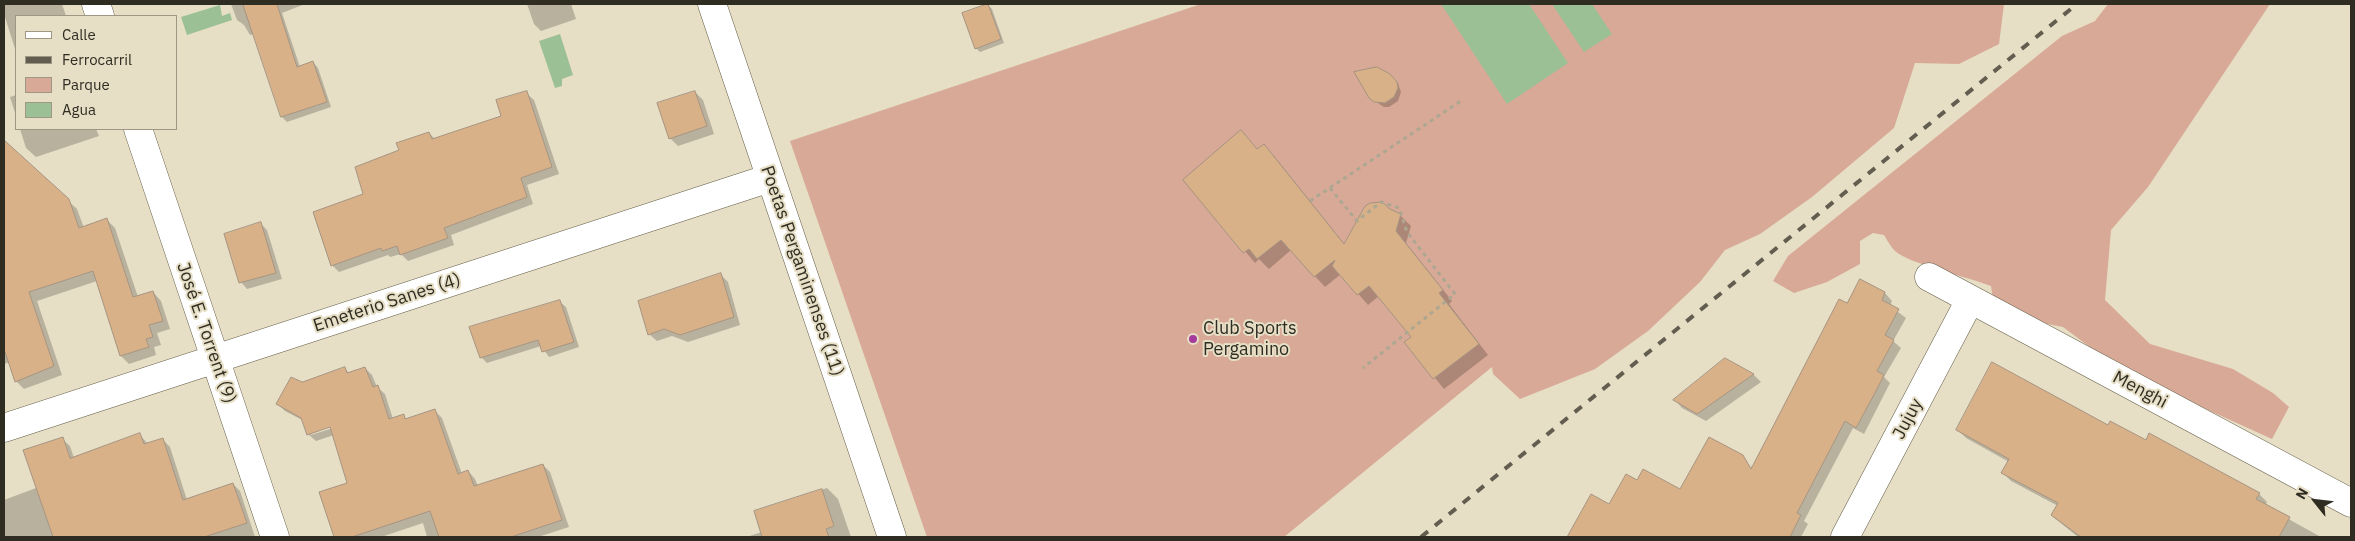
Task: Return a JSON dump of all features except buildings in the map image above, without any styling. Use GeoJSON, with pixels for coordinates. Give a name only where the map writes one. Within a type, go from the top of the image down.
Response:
{"type":"FeatureCollection","features":[{"type":"Feature","properties":{"kind":"street","name":"Poetas Pergaminenses (11)"},"geometry":{"type":"LineString","coordinates":[[712,4],[892,537]]}},
{"type":"Feature","properties":{"kind":"street","name":"José E. Torrent (9)"},"geometry":{"type":"LineString","coordinates":[[138,130],[275,537]]}},
{"type":"Feature","properties":{"kind":"street","name":"Emeterio Sanes (4)"},"geometry":{"type":"LineString","coordinates":[[4,428],[770,178]]}},
{"type":"Feature","properties":{"kind":"street","name":"Menghi"},"geometry":{"type":"LineString","coordinates":[[1929,277],[2351,503]]}},
{"type":"Feature","properties":{"kind":"street","name":"Jujuy"},"geometry":{"type":"LineString","coordinates":[[1845,537],[1970,300]]}},
{"type":"Feature","properties":{"kind":"path"},"geometry":{"type":"LineString","coordinates":[[1310,201],[1461,101]]}},
{"type":"Feature","properties":{"kind":"path"},"geometry":{"type":"LineString","coordinates":[[1330,188],[1357,222],[1381,202],[1399,208],[1407,232],[1455,294],[1363,368]]}},
{"type":"Feature","properties":{"kind":"green space","name":"Club Sports Pergamino"},"geometry":{"type":"Polygon","coordinates":[[[1201,4],[2004,4],[1999,44],[1959,64],[1915,63],[1894,128],[1812,197],[1760,234],[1725,250],[1700,282],[1648,331],[1595,369],[1520,399],[1493,374],[1492,367],[1284,537],[927,537],[790,141],[1201,4]]]}},
{"type":"Feature","properties":{"kind":"green space"},"geometry":{"type":"Polygon","coordinates":[[[2108,4],[2270,4],[2148,187],[2111,230],[2105,300],[2150,344],[2233,369],[2273,393],[2289,407],[2272,439],[2122,371],[2063,327],[2027,320],[1993,299],[1991,286],[1902,256],[1895,251],[1884,235],[1873,233],[1860,241],[1860,264],[1827,282],[1794,293],[1773,281],[1788,256],[2062,36],[2095,21],[2108,4]]]}},
{"type":"Feature","properties":{"kind":"water"},"geometry":{"type":"Polygon","coordinates":[[[1441,4],[1529,4],[1568,63],[1507,104],[1441,4]]]}},
{"type":"Feature","properties":{"kind":"water"},"geometry":{"type":"Polygon","coordinates":[[[1552,4],[1592,4],[1612,34],[1584,52],[1552,4]]]}},
{"type":"Feature","properties":{"kind":"water"},"geometry":{"type":"Polygon","coordinates":[[[220,5],[222,16],[230,13],[232,20],[187,35],[181,17],[220,5]]]}},
{"type":"Feature","properties":{"kind":"water"},"geometry":{"type":"Polygon","coordinates":[[[560,34],[573,75],[562,79],[562,86],[555,88],[539,41],[560,34]]]}},
{"type":"Feature","properties":{"kind":"railway"},"geometry":{"type":"LineString","coordinates":[[1421,537],[2077,4]]}},
{"type":"Feature","properties":{"kind":"place","name":"Club Sports Pergamino"},"geometry":{"type":"Point","coordinates":[1193,339]}}]}
